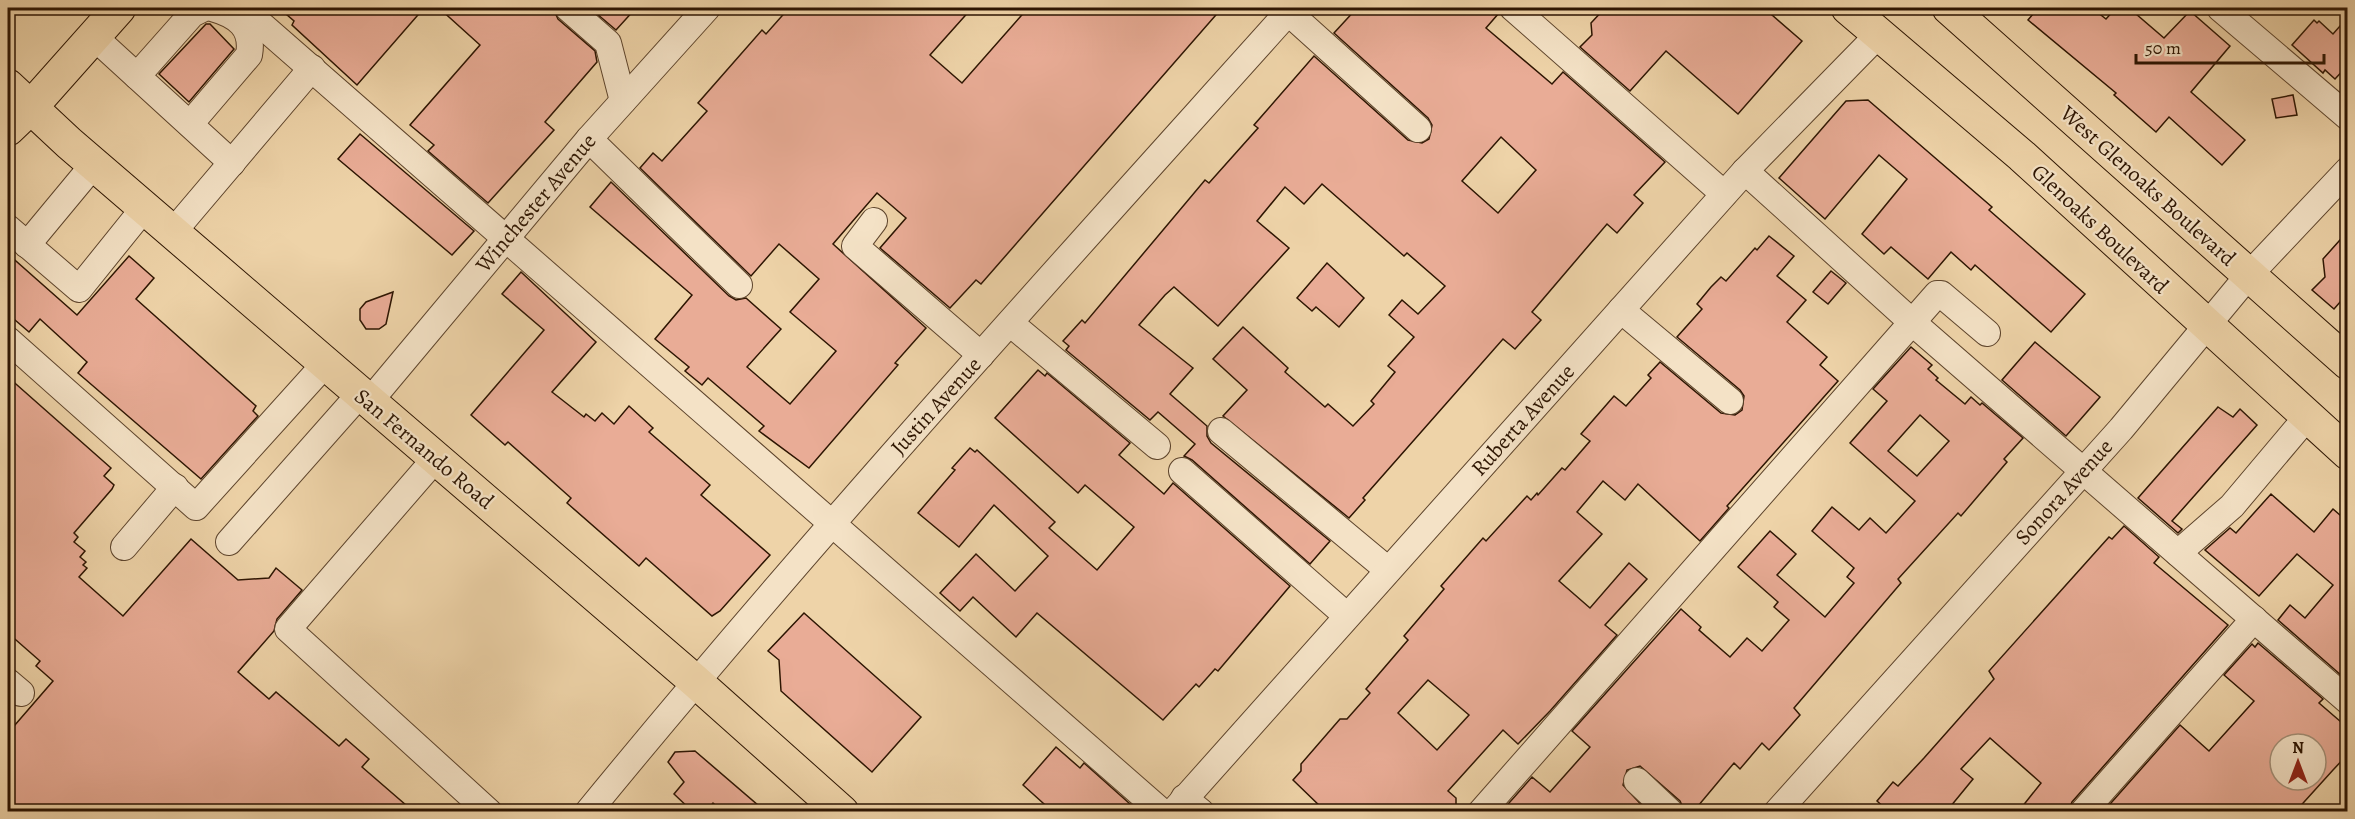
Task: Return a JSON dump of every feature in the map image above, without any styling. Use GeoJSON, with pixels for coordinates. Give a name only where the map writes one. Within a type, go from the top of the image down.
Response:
{"type":"FeatureCollection","features":[{"type":"Feature","properties":{"kind":"main road"},"geometry":{"type":"LineString","coordinates":[[8,129],[19,96],[93,36],[119,8]]}},
{"type":"Feature","properties":{"kind":"main road","name":"Glenoaks Boulevard"},"geometry":{"type":"LineString","coordinates":[[1848,8],[2022,156],[2204,326],[2348,453]]}},
{"type":"Feature","properties":{"kind":"main road","name":"West Glenoaks Boulevard"},"geometry":{"type":"LineString","coordinates":[[1949,8],[2348,363]]}},
{"type":"Feature","properties":{"kind":"main road","name":"San Fernando Road"},"geometry":{"type":"LineString","coordinates":[[19,96],[364,398],[696,681],[842,812]]}},
{"type":"Feature","properties":{"kind":"street"},"geometry":{"type":"LineString","coordinates":[[137,76],[192,14],[204,8]]}},
{"type":"Feature","properties":{"kind":"street"},"geometry":{"type":"LineString","coordinates":[[190,124],[249,55],[252,40],[242,24],[226,12],[212,8]]}},
{"type":"Feature","properties":{"kind":"street"},"geometry":{"type":"LineString","coordinates":[[242,8],[1162,812]]}},
{"type":"Feature","properties":{"kind":"street"},"geometry":{"type":"LineString","coordinates":[[568,8],[608,43],[623,100]]}},
{"type":"Feature","properties":{"kind":"street","name":"Winchester Avenue"},"geometry":{"type":"LineString","coordinates":[[229,542],[364,398],[506,238],[623,100],[707,8]]}},
{"type":"Feature","properties":{"kind":"street"},"geometry":{"type":"LineString","coordinates":[[1513,8],[1724,194]]}},
{"type":"Feature","properties":{"kind":"street"},"geometry":{"type":"LineString","coordinates":[[2220,8],[2348,117]]}},
{"type":"Feature","properties":{"kind":"street"},"geometry":{"type":"LineString","coordinates":[[1290,10],[1418,129]]}},
{"type":"Feature","properties":{"kind":"street","name":"Justin Avenue"},"geometry":{"type":"LineString","coordinates":[[588,812],[831,523],[1290,10]]}},
{"type":"Feature","properties":{"kind":"street","name":"Ruberta Avenue"},"geometry":{"type":"LineString","coordinates":[[1186,807],[1347,616],[1724,194],[1879,34]]}},
{"type":"Feature","properties":{"kind":"street"},"geometry":{"type":"LineString","coordinates":[[93,36],[232,163]]}},
{"type":"Feature","properties":{"kind":"street"},"geometry":{"type":"LineString","coordinates":[[173,232],[312,68]]}},
{"type":"Feature","properties":{"kind":"street"},"geometry":{"type":"LineString","coordinates":[[589,139],[740,285]]}},
{"type":"Feature","properties":{"kind":"street"},"geometry":{"type":"LineString","coordinates":[[27,244],[95,163]]}},
{"type":"Feature","properties":{"kind":"street","name":"Sonora Avenue"},"geometry":{"type":"LineString","coordinates":[[1777,812],[2121,429],[2204,326],[2248,276],[2348,170]]}},
{"type":"Feature","properties":{"kind":"street"},"geometry":{"type":"LineString","coordinates":[[1745,171],[1913,323],[2348,700]]}},
{"type":"Feature","properties":{"kind":"street"},"geometry":{"type":"LineString","coordinates":[[8,228],[79,289],[145,207]]}},
{"type":"Feature","properties":{"kind":"street"},"geometry":{"type":"LineString","coordinates":[[874,221],[855,246],[981,355]]}},
{"type":"Feature","properties":{"kind":"street"},"geometry":{"type":"LineString","coordinates":[[1480,812],[1937,294],[1941,294],[1988,333]]}},
{"type":"Feature","properties":{"kind":"street"},"geometry":{"type":"LineString","coordinates":[[1621,310],[1730,402]]}},
{"type":"Feature","properties":{"kind":"street"},"geometry":{"type":"LineString","coordinates":[[1010,323],[1157,446]]}},
{"type":"Feature","properties":{"kind":"street"},"geometry":{"type":"LineString","coordinates":[[8,340],[196,507],[325,364]]}},
{"type":"Feature","properties":{"kind":"street"},"geometry":{"type":"LineString","coordinates":[[2178,553],[2232,506],[2307,417]]}},
{"type":"Feature","properties":{"kind":"street"},"geometry":{"type":"LineString","coordinates":[[1221,431],[1388,570]]}},
{"type":"Feature","properties":{"kind":"street"},"geometry":{"type":"LineString","coordinates":[[436,458],[288,629],[489,812]]}},
{"type":"Feature","properties":{"kind":"street"},"geometry":{"type":"LineString","coordinates":[[1182,471],[1347,616]]}},
{"type":"Feature","properties":{"kind":"street"},"geometry":{"type":"LineString","coordinates":[[124,547],[175,487]]}},
{"type":"Feature","properties":{"kind":"street"},"geometry":{"type":"LineString","coordinates":[[2083,812],[2254,619]]}},
{"type":"Feature","properties":{"kind":"street"},"geometry":{"type":"LineString","coordinates":[[1637,781],[1670,812]]}},
{"type":"Feature","properties":{"kind":"building"},"geometry":{"type":"Polygon","coordinates":[[[279,8],[424,8],[357,85],[292,25],[294,21],[279,8]]]}},
{"type":"Feature","properties":{"kind":"building"},"geometry":{"type":"Polygon","coordinates":[[[439,8],[553,8],[558,19],[595,51],[597,62],[545,122],[554,130],[488,203],[428,151],[434,145],[410,125],[480,45],[439,8]]]}},
{"type":"Feature","properties":{"kind":"building"},"geometry":{"type":"Polygon","coordinates":[[[590,8],[636,8],[616,30],[590,8]]]}},
{"type":"Feature","properties":{"kind":"building"},"geometry":{"type":"Polygon","coordinates":[[[789,8],[972,8],[930,55],[962,83],[1028,8],[1222,8],[981,284],[976,280],[950,308],[880,248],[906,218],[877,193],[833,244],[926,328],[895,363],[898,365],[809,468],[759,431],[764,426],[708,378],[702,385],[685,371],[689,367],[655,339],[692,295],[590,207],[611,182],[729,296],[736,300],[746,298],[781,329],[747,367],[790,404],[836,351],[790,312],[819,279],[779,244],[751,276],[640,168],[653,153],[662,161],[707,111],[698,103],[762,30],[766,34],[789,8]]]}},
{"type":"Feature","properties":{"kind":"building"},"geometry":{"type":"Polygon","coordinates":[[[1357,8],[1498,8],[1499,13],[1486,28],[1552,84],[1563,72],[1665,162],[1634,195],[1643,203],[1617,233],[1607,224],[1532,312],[1541,320],[1515,349],[1503,339],[1363,498],[1365,500],[1349,518],[1223,416],[1247,390],[1213,359],[1243,327],[1288,368],[1285,372],[1325,407],[1328,404],[1353,426],[1374,404],[1371,401],[1395,372],[1388,366],[1414,337],[1389,315],[1402,300],[1418,314],[1445,286],[1407,253],[1404,256],[1322,184],[1304,204],[1285,187],[1257,221],[1289,248],[1218,326],[1174,287],[1165,295],[1139,325],[1193,368],[1170,394],[1207,426],[1207,436],[1211,443],[1330,541],[1310,564],[1192,460],[1184,456],[1195,444],[1158,412],[1150,420],[1066,350],[1069,346],[1063,341],[1082,320],[1085,323],[1205,180],[1209,183],[1258,128],[1254,125],[1314,56],[1408,140],[1422,143],[1429,139],[1432,125],[1428,118],[1334,33],[1357,8]],[[1501,137],[1462,181],[1498,213],[1536,170],[1501,137]]]}},
{"type":"Feature","properties":{"kind":"building"},"geometry":{"type":"Polygon","coordinates":[[[1605,8],[1764,8],[1802,41],[1738,114],[1666,51],[1630,91],[1580,47],[1592,35],[1591,23],[1605,8]]]}},
{"type":"Feature","properties":{"kind":"building"},"geometry":{"type":"Polygon","coordinates":[[[2038,8],[2092,8],[2106,19],[2116,8],[2129,8],[2164,38],[2190,11],[2230,46],[2191,92],[2245,140],[2222,165],[2169,117],[2156,132],[2114,95],[2116,93],[2028,20],[2038,8]]]}},
{"type":"Feature","properties":{"kind":"building"},"geometry":{"type":"Polygon","coordinates":[[[2348,17],[2348,65],[2335,79],[2325,70],[2323,73],[2292,45],[2314,20],[2317,23],[2319,21],[2333,34],[2348,17]]]}},
{"type":"Feature","properties":{"kind":"building"},"geometry":{"type":"Polygon","coordinates":[[[206,24],[210,24],[234,49],[189,102],[159,74],[206,24]]]}},
{"type":"Feature","properties":{"kind":"building"},"geometry":{"type":"Polygon","coordinates":[[[2293,95],[2297,115],[2276,118],[2272,99],[2293,95]]]}},
{"type":"Feature","properties":{"kind":"building"},"geometry":{"type":"Polygon","coordinates":[[[1868,100],[1992,207],[1989,210],[2085,294],[2051,332],[1975,265],[1971,270],[1951,252],[1928,279],[1891,247],[1884,254],[1862,234],[1907,179],[1879,155],[1825,219],[1779,178],[1846,101],[1868,100]]]}},
{"type":"Feature","properties":{"kind":"building"},"geometry":{"type":"Polygon","coordinates":[[[360,134],[474,231],[452,255],[338,159],[360,134]]]}},
{"type":"Feature","properties":{"kind":"building"},"geometry":{"type":"Polygon","coordinates":[[[2348,231],[2348,293],[2334,309],[2312,290],[2325,277],[2323,259],[2348,231]]]}},
{"type":"Feature","properties":{"kind":"building"},"geometry":{"type":"Polygon","coordinates":[[[1769,236],[1794,256],[1777,276],[1806,300],[1787,322],[1827,357],[1820,365],[1838,381],[1727,506],[1729,508],[1700,541],[1638,484],[1625,500],[1603,481],[1577,512],[1602,534],[1559,581],[1590,608],[1629,563],[1647,579],[1605,625],[1617,635],[1550,711],[1518,744],[1503,730],[1448,791],[1456,798],[1456,812],[1323,809],[1293,780],[1301,771],[1301,764],[1340,719],[1347,719],[1370,693],[1366,689],[1408,640],[1404,636],[1444,589],[1441,586],[1483,538],[1486,541],[1527,496],[1531,500],[1537,493],[1538,495],[1562,468],[1565,470],[1590,441],[1581,434],[1614,396],[1626,406],[1651,378],[1648,375],[1660,362],[1721,413],[1735,415],[1742,410],[1744,396],[1740,390],[1677,337],[1702,309],[1697,304],[1711,287],[1721,277],[1726,281],[1755,248],[1757,250],[1769,236]],[[1428,680],[1398,713],[1437,750],[1469,715],[1428,680]]]}},
{"type":"Feature","properties":{"kind":"building"},"geometry":{"type":"Polygon","coordinates":[[[8,254],[77,315],[129,256],[154,278],[136,299],[256,406],[253,411],[258,416],[201,479],[78,373],[87,362],[40,319],[29,332],[8,314],[8,254]]]}},
{"type":"Feature","properties":{"kind":"building"},"geometry":{"type":"Polygon","coordinates":[[[1327,263],[1364,298],[1339,327],[1316,307],[1312,311],[1297,298],[1327,263]]]}},
{"type":"Feature","properties":{"kind":"building"},"geometry":{"type":"Polygon","coordinates":[[[1831,271],[1846,283],[1828,304],[1813,292],[1831,271]]]}},
{"type":"Feature","properties":{"kind":"building"},"geometry":{"type":"Polygon","coordinates":[[[521,272],[596,342],[552,392],[584,417],[586,414],[595,421],[602,413],[614,424],[629,406],[653,428],[649,432],[710,485],[701,495],[770,555],[720,611],[712,616],[646,558],[639,566],[567,503],[571,498],[508,442],[505,445],[471,415],[544,330],[502,294],[521,272]]]}},
{"type":"Feature","properties":{"kind":"building"},"geometry":{"type":"Polygon","coordinates":[[[393,292],[386,324],[379,329],[366,329],[360,320],[360,309],[366,302],[393,292]]]}},
{"type":"Feature","properties":{"kind":"building"},"geometry":{"type":"Polygon","coordinates":[[[2035,342],[2100,397],[2066,436],[2002,380],[2035,342]]]}},
{"type":"Feature","properties":{"kind":"building"},"geometry":{"type":"Polygon","coordinates":[[[1911,347],[1932,365],[1928,369],[1938,378],[1936,380],[1965,404],[1971,397],[1980,405],[1982,403],[2023,438],[2004,459],[2007,462],[1961,516],[1958,513],[1898,579],[1901,583],[1794,708],[1800,715],[1769,750],[1762,743],[1740,769],[1734,763],[1693,812],[1685,812],[1680,801],[1640,766],[1627,770],[1623,785],[1648,812],[1501,812],[1532,777],[1550,792],[1590,747],[1572,731],[1681,609],[1701,627],[1699,630],[1730,657],[1747,638],[1762,651],[1789,620],[1774,607],[1778,602],[1738,567],[1770,531],[1796,554],[1777,575],[1825,617],[1854,583],[1847,577],[1854,568],[1812,531],[1832,507],[1859,530],[1870,518],[1886,533],[1915,501],[1850,443],[1887,401],[1873,389],[1911,347]],[[1920,415],[1888,451],[1917,476],[1949,441],[1920,415]]]}},
{"type":"Feature","properties":{"kind":"building"},"geometry":{"type":"Polygon","coordinates":[[[1038,370],[1045,376],[1047,373],[1130,443],[1119,455],[1164,494],[1173,483],[1290,586],[1218,671],[1215,669],[1199,687],[1196,684],[1163,720],[1037,613],[1016,637],[973,597],[960,611],[940,593],[976,554],[1015,591],[1048,556],[994,505],[959,547],[918,513],[955,470],[952,468],[970,448],[975,452],[977,450],[1055,522],[1049,528],[1097,570],[1134,527],[1085,485],[1078,493],[995,418],[1038,370]]]}},
{"type":"Feature","properties":{"kind":"building"},"geometry":{"type":"Polygon","coordinates":[[[8,377],[111,468],[104,476],[114,485],[112,489],[74,533],[78,537],[74,542],[85,551],[80,557],[86,562],[83,565],[87,568],[79,577],[123,616],[191,539],[238,580],[269,578],[276,568],[302,590],[277,619],[274,631],[238,672],[269,699],[276,692],[339,746],[346,739],[369,759],[362,767],[414,812],[8,812],[8,733],[53,681],[36,666],[40,661],[8,633],[8,377]]]}},
{"type":"Feature","properties":{"kind":"building"},"geometry":{"type":"Polygon","coordinates":[[[2218,407],[2233,417],[2240,409],[2257,425],[2172,521],[2182,529],[2178,533],[2138,498],[2218,407]]]}},
{"type":"Feature","properties":{"kind":"building"},"geometry":{"type":"Polygon","coordinates":[[[2271,494],[2314,532],[2333,509],[2348,522],[2348,670],[2342,676],[2278,620],[2290,605],[2305,618],[2333,585],[2297,554],[2259,596],[2205,550],[2230,528],[2236,533],[2271,494]]]}},
{"type":"Feature","properties":{"kind":"building"},"geometry":{"type":"Polygon","coordinates":[[[2124,526],[2159,557],[2154,563],[2228,625],[2072,802],[2068,812],[2018,812],[2041,783],[1990,738],[1961,769],[1973,779],[1946,812],[1889,812],[1877,801],[1893,782],[1898,786],[1924,758],[1994,679],[1989,671],[2109,537],[2112,539],[2124,526]]]}},
{"type":"Feature","properties":{"kind":"building"},"geometry":{"type":"Polygon","coordinates":[[[804,613],[921,717],[872,772],[781,691],[779,660],[768,651],[804,613]]]}},
{"type":"Feature","properties":{"kind":"building"},"geometry":{"type":"Polygon","coordinates":[[[2258,643],[2323,699],[2319,703],[2348,728],[2348,754],[2328,776],[2328,732],[2268,732],[2268,792],[2313,792],[2295,812],[2103,812],[2180,725],[2209,751],[2254,701],[2224,675],[2252,644],[2255,647],[2258,643]]]}},
{"type":"Feature","properties":{"kind":"building"},"geometry":{"type":"Polygon","coordinates":[[[1056,747],[1080,768],[1084,763],[1139,812],[1053,812],[1023,785],[1056,747]]]}},
{"type":"Feature","properties":{"kind":"building"},"geometry":{"type":"Polygon","coordinates":[[[695,751],[766,812],[723,812],[713,803],[706,812],[693,812],[674,794],[684,782],[668,762],[675,752],[695,751]]]}}]}
